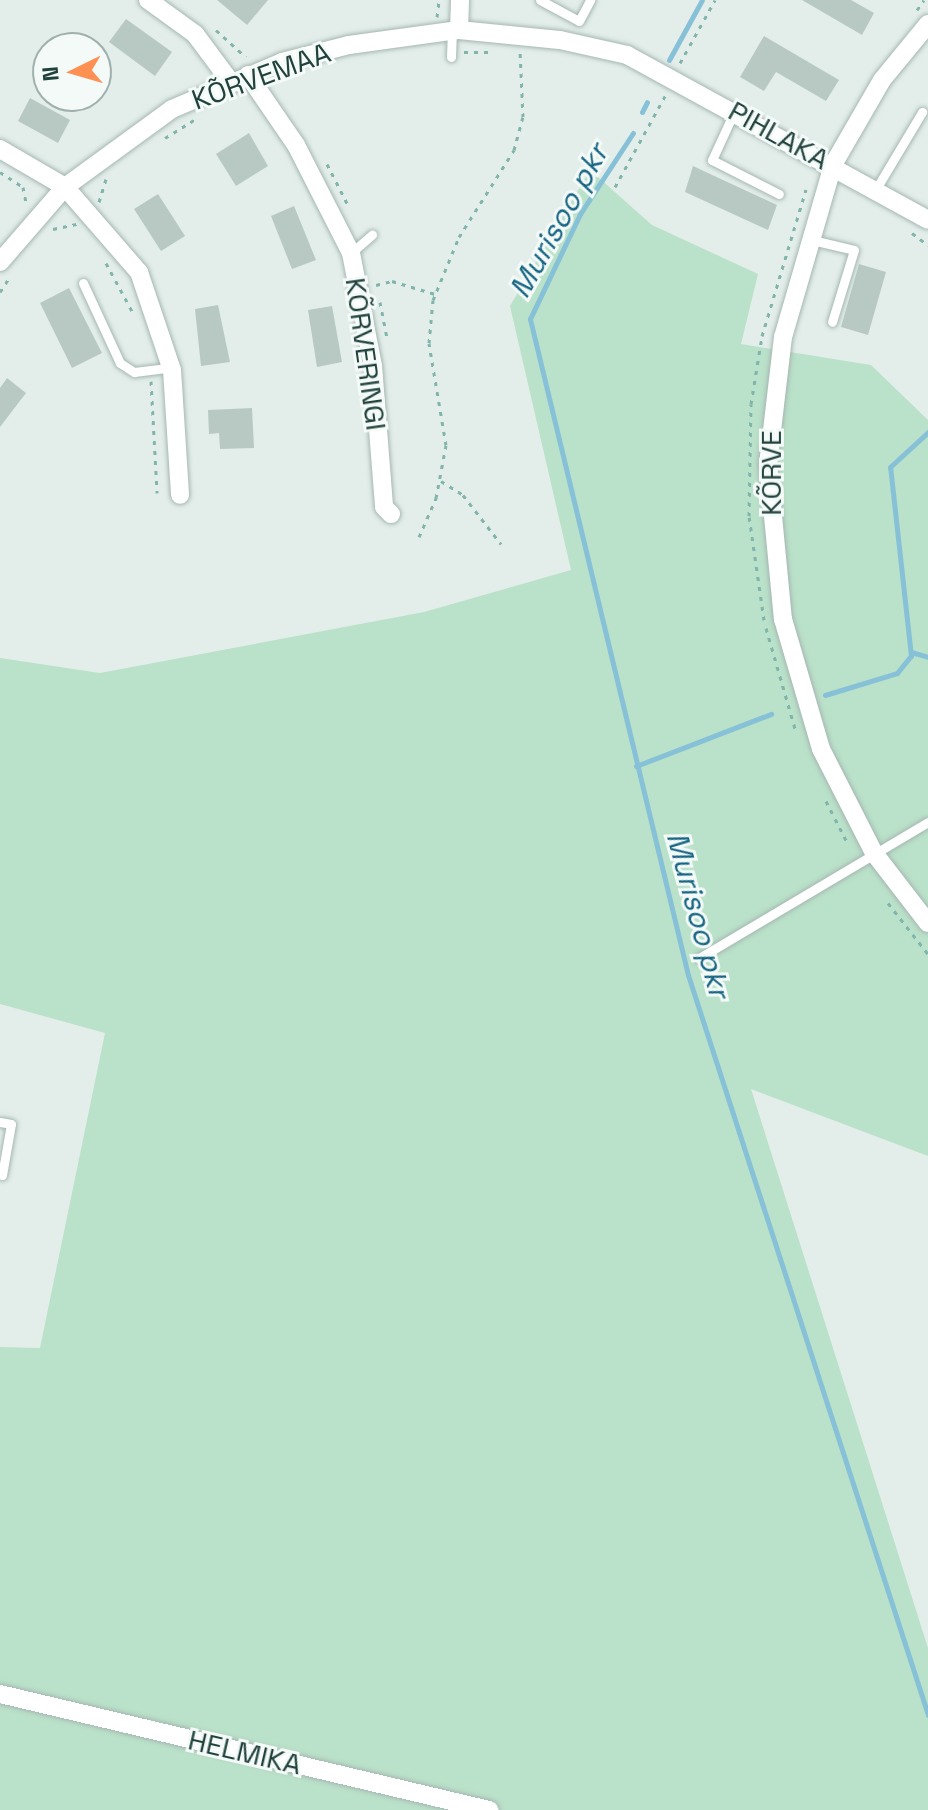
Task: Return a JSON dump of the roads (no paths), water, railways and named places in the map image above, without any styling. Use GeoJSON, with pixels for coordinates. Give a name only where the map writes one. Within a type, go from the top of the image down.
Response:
{"type":"FeatureCollection","features":[{"type":"Feature","properties":{"kind":"street","name":"KÕRVERINGI"},"geometry":{"type":"LineString","coordinates":[[148,0],[242,72],[296,145],[351,253],[373,366],[384,507],[391,514]]}},
{"type":"Feature","properties":{"kind":"street"},"geometry":{"type":"LineString","coordinates":[[455,31],[460,0]]}},
{"type":"Feature","properties":{"kind":"street","name":"KÕRVE"},"geometry":{"type":"LineString","coordinates":[[921,18],[833,165],[808,239],[772,397],[772,554],[800,688],[821,749],[867,859],[928,923]]}},
{"type":"Feature","properties":{"kind":"street","name":"KÕRVEMAA"},"geometry":{"type":"LineString","coordinates":[[9,265],[32,222],[65,187],[172,109],[242,72],[349,45],[455,31],[560,40],[627,55]]}},
{"type":"Feature","properties":{"kind":"street","name":"PIHLAKA"},"geometry":{"type":"LineString","coordinates":[[627,55],[833,165],[928,220]]}},
{"type":"Feature","properties":{"kind":"street"},"geometry":{"type":"LineString","coordinates":[[0,149],[65,187],[91,210],[139,272],[172,367],[180,495]]}},
{"type":"Feature","properties":{"kind":"street","name":"HELMIKA"},"geometry":{"type":"LineString","coordinates":[[0,1694],[489,1810]]}},
{"type":"Feature","properties":{"kind":"lane"},"geometry":{"type":"LineString","coordinates":[[540,0],[579,21],[590,0]]}},
{"type":"Feature","properties":{"kind":"lane"},"geometry":{"type":"LineString","coordinates":[[451,54],[455,31]]}},
{"type":"Feature","properties":{"kind":"lane"},"geometry":{"type":"LineString","coordinates":[[734,112],[712,160],[779,194]]}},
{"type":"Feature","properties":{"kind":"lane"},"geometry":{"type":"LineString","coordinates":[[876,189],[922,112]]}},
{"type":"Feature","properties":{"kind":"lane"},"geometry":{"type":"LineString","coordinates":[[351,253],[372,235]]}},
{"type":"Feature","properties":{"kind":"lane"},"geometry":{"type":"LineString","coordinates":[[808,239],[854,250],[832,322]]}},
{"type":"Feature","properties":{"kind":"lane"},"geometry":{"type":"LineString","coordinates":[[83,283],[113,353],[134,372],[172,367]]}},
{"type":"Feature","properties":{"kind":"lane"},"geometry":{"type":"LineString","coordinates":[[699,958],[928,822]]}},
{"type":"Feature","properties":{"kind":"lane"},"geometry":{"type":"LineString","coordinates":[[0,1122],[11,1124],[2,1175]]}},
{"type":"Feature","properties":{"kind":"waterway","name":"Murisoo pkr"},"geometry":{"type":"LineString","coordinates":[[669,60],[702,0]]}},
{"type":"Feature","properties":{"kind":"waterway","name":"Murisoo pkr"},"geometry":{"type":"LineString","coordinates":[[642,112],[647,102]]}},
{"type":"Feature","properties":{"kind":"waterway","name":"Murisoo pkr"},"geometry":{"type":"LineString","coordinates":[[633,133],[580,214],[530,319],[688,975],[928,1715]]}},
{"type":"Feature","properties":{"kind":"waterway"},"geometry":{"type":"LineString","coordinates":[[825,695],[897,673],[911,656],[890,467],[928,432]]}},
{"type":"Feature","properties":{"kind":"waterway"},"geometry":{"type":"LineString","coordinates":[[911,652],[928,657]]}},
{"type":"Feature","properties":{"kind":"waterway"},"geometry":{"type":"LineString","coordinates":[[636,766],[771,714]]}}]}
